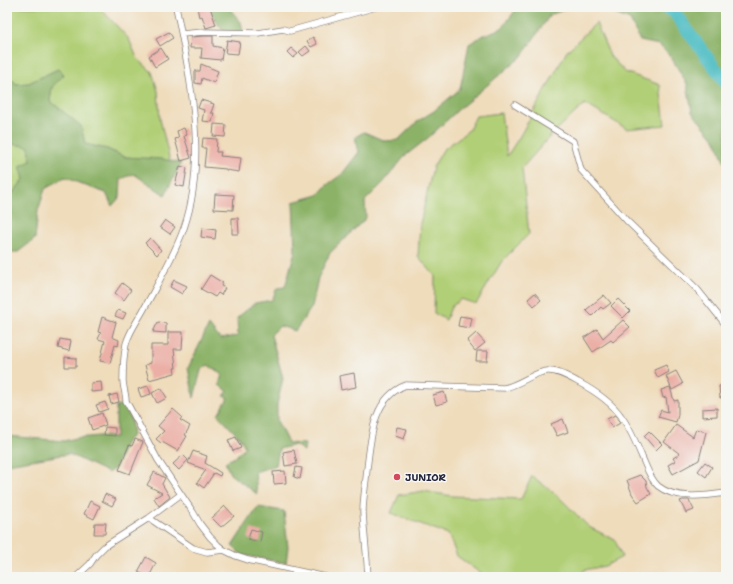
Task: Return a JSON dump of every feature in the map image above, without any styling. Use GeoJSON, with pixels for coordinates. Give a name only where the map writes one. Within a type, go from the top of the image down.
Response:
{"type":"FeatureCollection","features":[{"type":"Feature","properties":{"kind":"street"},"geometry":{"type":"LineString","coordinates":[[176,7],[189,77],[196,142],[196,165],[187,219],[179,240],[126,343],[123,380],[126,401],[158,460],[180,495],[205,532],[224,550],[248,560],[326,577]]}},
{"type":"Feature","properties":{"kind":"street"},"geometry":{"type":"LineString","coordinates":[[182,34],[203,32],[258,33],[283,29],[290,30],[376,7]]}},
{"type":"Feature","properties":{"kind":"street"},"geometry":{"type":"LineString","coordinates":[[515,105],[574,141],[581,170],[627,221],[697,289],[726,325]]}},
{"type":"Feature","properties":{"kind":"street"},"geometry":{"type":"LineString","coordinates":[[368,577],[363,511],[371,436],[377,416],[388,396],[393,391],[406,385],[504,388],[518,384],[546,371],[562,374],[581,383],[620,414],[632,435],[651,478],[657,485],[676,494],[703,495],[726,493]]}},
{"type":"Feature","properties":{"kind":"street"},"geometry":{"type":"LineString","coordinates":[[76,577],[90,564],[105,546],[149,518],[180,495]]}},
{"type":"Feature","properties":{"kind":"street"},"geometry":{"type":"LineString","coordinates":[[149,518],[181,541],[199,551],[214,552],[224,550]]}},
{"type":"Feature","properties":{"kind":"green space"},"geometry":{"type":"Polygon","coordinates":[[[7,7],[99,7],[129,39],[137,58],[152,72],[158,91],[160,119],[170,161],[125,157],[107,149],[85,144],[81,126],[50,101],[52,87],[64,75],[58,69],[29,83],[16,84],[7,73],[7,7]]]}},
{"type":"Feature","properties":{"kind":"green space"},"geometry":{"type":"Polygon","coordinates":[[[205,7],[228,7],[241,22],[243,32],[236,36],[227,36],[205,7]]]}},
{"type":"Feature","properties":{"kind":"green space"},"geometry":{"type":"Polygon","coordinates":[[[518,7],[588,7],[568,8],[550,15],[521,57],[460,108],[428,138],[405,156],[383,183],[365,201],[366,218],[330,253],[318,278],[312,307],[295,331],[280,326],[271,335],[283,378],[277,405],[277,421],[288,443],[305,444],[304,451],[295,445],[279,449],[276,465],[255,472],[257,494],[230,474],[225,462],[235,457],[245,447],[240,438],[218,415],[228,398],[224,396],[228,391],[219,385],[222,374],[208,365],[201,370],[194,398],[188,368],[209,325],[220,339],[238,336],[237,318],[255,303],[272,300],[277,288],[285,287],[295,251],[293,202],[318,195],[327,185],[342,174],[359,152],[355,137],[364,132],[385,141],[398,140],[418,121],[434,111],[460,89],[469,44],[484,35],[502,28],[518,7]]]}},
{"type":"Feature","properties":{"kind":"green space"},"geometry":{"type":"Polygon","coordinates":[[[597,7],[723,7],[726,12],[726,166],[716,141],[692,112],[687,84],[671,57],[659,45],[640,41],[630,20],[597,7]]]}},
{"type":"Feature","properties":{"kind":"green space"},"geometry":{"type":"Polygon","coordinates":[[[596,23],[610,56],[625,72],[660,85],[665,125],[627,129],[585,104],[552,134],[522,168],[529,234],[502,261],[476,304],[461,299],[451,307],[446,320],[434,313],[435,276],[418,256],[420,224],[433,167],[443,150],[469,130],[476,116],[501,113],[507,156],[520,136],[567,51],[596,23]]]}},
{"type":"Feature","properties":{"kind":"green space"},"geometry":{"type":"Polygon","coordinates":[[[58,69],[64,75],[52,87],[50,101],[81,126],[85,144],[107,149],[125,157],[162,159],[181,163],[165,195],[134,174],[121,179],[120,197],[112,206],[106,193],[65,177],[45,189],[38,211],[35,239],[18,252],[7,252],[7,197],[15,191],[24,179],[20,166],[31,161],[29,147],[8,143],[7,73],[16,84],[29,83],[58,69]]]}},
{"type":"Feature","properties":{"kind":"green space"},"geometry":{"type":"Polygon","coordinates":[[[7,126],[30,147],[31,160],[22,181],[7,197],[7,126]]]}},
{"type":"Feature","properties":{"kind":"green space"},"geometry":{"type":"Polygon","coordinates":[[[122,404],[131,418],[133,435],[126,442],[116,467],[109,473],[69,454],[7,464],[7,436],[64,441],[76,438],[100,436],[116,437],[116,407],[122,404]]]}},
{"type":"Feature","properties":{"kind":"green space"},"geometry":{"type":"Polygon","coordinates":[[[532,476],[559,497],[589,527],[615,540],[622,557],[605,566],[584,570],[582,577],[488,577],[457,556],[448,534],[391,513],[399,495],[424,491],[452,496],[521,499],[532,476]]]}},
{"type":"Feature","properties":{"kind":"green space"},"geometry":{"type":"Polygon","coordinates":[[[258,507],[284,511],[288,547],[286,563],[242,555],[232,546],[258,507]]]}},
{"type":"Feature","properties":{"kind":"building"},"geometry":{"type":"Polygon","coordinates":[[[197,7],[210,7],[216,25],[206,28],[202,16],[199,17],[197,7]]]}},
{"type":"Feature","properties":{"kind":"building"},"geometry":{"type":"Polygon","coordinates":[[[169,32],[173,38],[160,46],[156,39],[169,32]]]}},
{"type":"Feature","properties":{"kind":"building"},"geometry":{"type":"Polygon","coordinates":[[[213,36],[213,46],[223,48],[221,60],[201,58],[202,48],[190,48],[191,37],[213,36]]]}},
{"type":"Feature","properties":{"kind":"building"},"geometry":{"type":"Polygon","coordinates":[[[313,37],[317,44],[311,47],[307,41],[313,37]]]}},
{"type":"Feature","properties":{"kind":"building"},"geometry":{"type":"Polygon","coordinates":[[[227,40],[240,42],[238,54],[225,53],[227,40]]]}},
{"type":"Feature","properties":{"kind":"building"},"geometry":{"type":"Polygon","coordinates":[[[306,46],[310,51],[303,56],[299,52],[306,46]]]}},
{"type":"Feature","properties":{"kind":"building"},"geometry":{"type":"Polygon","coordinates":[[[161,48],[168,59],[155,67],[149,56],[161,48]]]}},
{"type":"Feature","properties":{"kind":"building"},"geometry":{"type":"Polygon","coordinates":[[[291,48],[298,54],[293,58],[287,52],[291,48]]]}},
{"type":"Feature","properties":{"kind":"building"},"geometry":{"type":"Polygon","coordinates":[[[201,64],[218,71],[214,83],[202,78],[201,84],[195,83],[195,71],[200,71],[201,64]]]}},
{"type":"Feature","properties":{"kind":"building"},"geometry":{"type":"Polygon","coordinates":[[[201,100],[214,104],[211,113],[214,113],[212,122],[202,121],[204,110],[198,108],[201,100]]]}},
{"type":"Feature","properties":{"kind":"building"},"geometry":{"type":"Polygon","coordinates":[[[214,124],[226,125],[225,137],[213,136],[214,124]]]}},
{"type":"Feature","properties":{"kind":"building"},"geometry":{"type":"Polygon","coordinates":[[[184,128],[187,135],[184,136],[191,158],[181,161],[175,139],[179,138],[177,131],[184,128]]]}},
{"type":"Feature","properties":{"kind":"building"},"geometry":{"type":"Polygon","coordinates":[[[203,138],[217,139],[216,152],[221,152],[220,156],[241,158],[239,172],[204,167],[206,148],[202,148],[203,138]]]}},
{"type":"Feature","properties":{"kind":"building"},"geometry":{"type":"Polygon","coordinates":[[[180,166],[187,168],[184,187],[175,185],[180,166]]]}},
{"type":"Feature","properties":{"kind":"building"},"geometry":{"type":"Polygon","coordinates":[[[215,194],[234,195],[233,210],[214,209],[215,194]]]}},
{"type":"Feature","properties":{"kind":"building"},"geometry":{"type":"Polygon","coordinates":[[[232,218],[238,218],[239,234],[232,234],[232,218]]]}},
{"type":"Feature","properties":{"kind":"building"},"geometry":{"type":"Polygon","coordinates":[[[165,220],[175,227],[170,234],[160,227],[165,220]]]}},
{"type":"Feature","properties":{"kind":"building"},"geometry":{"type":"Polygon","coordinates":[[[202,228],[216,230],[215,239],[201,237],[202,228]]]}},
{"type":"Feature","properties":{"kind":"building"},"geometry":{"type":"Polygon","coordinates":[[[150,238],[161,250],[157,255],[145,243],[150,238]]]}},
{"type":"Feature","properties":{"kind":"building"},"geometry":{"type":"Polygon","coordinates":[[[210,275],[223,283],[221,286],[225,288],[221,295],[218,293],[215,297],[201,289],[210,275]]]}},
{"type":"Feature","properties":{"kind":"building"},"geometry":{"type":"Polygon","coordinates":[[[174,280],[187,286],[182,294],[170,287],[174,280]]]}},
{"type":"Feature","properties":{"kind":"building"},"geometry":{"type":"Polygon","coordinates":[[[122,283],[131,290],[124,300],[115,293],[122,283]]]}},
{"type":"Feature","properties":{"kind":"building"},"geometry":{"type":"Polygon","coordinates":[[[535,293],[541,300],[534,306],[528,299],[535,293]]]}},
{"type":"Feature","properties":{"kind":"building"},"geometry":{"type":"Polygon","coordinates":[[[604,295],[611,303],[603,309],[601,307],[592,316],[586,310],[604,295]]]}},
{"type":"Feature","properties":{"kind":"building"},"geometry":{"type":"Polygon","coordinates":[[[618,299],[630,311],[623,318],[611,306],[618,299]]]}},
{"type":"Feature","properties":{"kind":"building"},"geometry":{"type":"Polygon","coordinates":[[[118,310],[126,313],[123,319],[115,316],[118,310]]]}},
{"type":"Feature","properties":{"kind":"building"},"geometry":{"type":"Polygon","coordinates":[[[460,316],[472,318],[470,328],[458,326],[460,316]]]}},
{"type":"Feature","properties":{"kind":"building"},"geometry":{"type":"Polygon","coordinates":[[[102,317],[116,322],[112,337],[119,340],[118,346],[115,345],[110,363],[100,361],[105,341],[98,339],[101,333],[98,332],[102,317]]]}},
{"type":"Feature","properties":{"kind":"building"},"geometry":{"type":"Polygon","coordinates":[[[623,320],[630,327],[613,342],[611,340],[593,352],[584,338],[597,329],[603,338],[623,320]]]}},
{"type":"Feature","properties":{"kind":"building"},"geometry":{"type":"Polygon","coordinates":[[[158,322],[166,323],[166,333],[153,332],[158,322]]]}},
{"type":"Feature","properties":{"kind":"building"},"geometry":{"type":"Polygon","coordinates":[[[168,332],[183,332],[182,349],[174,349],[176,368],[174,368],[175,373],[149,380],[145,365],[151,363],[151,345],[168,345],[168,332]]]}},
{"type":"Feature","properties":{"kind":"building"},"geometry":{"type":"Polygon","coordinates":[[[476,333],[485,343],[475,351],[467,341],[476,333]]]}},
{"type":"Feature","properties":{"kind":"building"},"geometry":{"type":"Polygon","coordinates":[[[60,339],[71,341],[69,351],[58,348],[60,339]]]}},
{"type":"Feature","properties":{"kind":"building"},"geometry":{"type":"Polygon","coordinates":[[[477,351],[488,351],[487,361],[476,361],[477,351]]]}},
{"type":"Feature","properties":{"kind":"building"},"geometry":{"type":"Polygon","coordinates":[[[65,357],[76,358],[76,367],[65,367],[65,357]]]}},
{"type":"Feature","properties":{"kind":"building"},"geometry":{"type":"Polygon","coordinates":[[[666,365],[669,372],[658,378],[654,370],[666,365]]]}},
{"type":"Feature","properties":{"kind":"building"},"geometry":{"type":"Polygon","coordinates":[[[676,371],[683,384],[672,390],[666,376],[676,371]]]}},
{"type":"Feature","properties":{"kind":"building"},"geometry":{"type":"Polygon","coordinates":[[[354,373],[356,387],[341,390],[339,376],[354,373]]]}},
{"type":"Feature","properties":{"kind":"building"},"geometry":{"type":"Polygon","coordinates":[[[101,382],[102,391],[91,392],[91,383],[101,382]]]}},
{"type":"Feature","properties":{"kind":"building"},"geometry":{"type":"Polygon","coordinates":[[[726,385],[726,397],[720,398],[719,386],[726,385]]]}},
{"type":"Feature","properties":{"kind":"building"},"geometry":{"type":"Polygon","coordinates":[[[148,386],[151,394],[141,397],[138,389],[148,386]]]}},
{"type":"Feature","properties":{"kind":"building"},"geometry":{"type":"Polygon","coordinates":[[[670,387],[674,401],[678,400],[678,415],[676,422],[658,417],[661,410],[668,412],[666,397],[663,398],[661,390],[670,387]]]}},
{"type":"Feature","properties":{"kind":"building"},"geometry":{"type":"Polygon","coordinates":[[[161,388],[167,398],[157,403],[152,393],[161,388]]]}},
{"type":"Feature","properties":{"kind":"building"},"geometry":{"type":"Polygon","coordinates":[[[444,392],[447,402],[436,405],[433,395],[444,392]]]}},
{"type":"Feature","properties":{"kind":"building"},"geometry":{"type":"Polygon","coordinates":[[[117,394],[119,402],[111,404],[109,396],[117,394]]]}},
{"type":"Feature","properties":{"kind":"building"},"geometry":{"type":"Polygon","coordinates":[[[105,402],[108,409],[99,412],[96,405],[105,402]]]}},
{"type":"Feature","properties":{"kind":"building"},"geometry":{"type":"Polygon","coordinates":[[[717,408],[717,416],[702,417],[702,409],[717,408]]]}},
{"type":"Feature","properties":{"kind":"building"},"geometry":{"type":"Polygon","coordinates":[[[173,409],[182,417],[180,420],[190,426],[185,435],[187,436],[178,451],[156,439],[164,431],[158,426],[173,409]]]}},
{"type":"Feature","properties":{"kind":"building"},"geometry":{"type":"Polygon","coordinates":[[[102,413],[106,425],[92,430],[88,418],[102,413]]]}},
{"type":"Feature","properties":{"kind":"building"},"geometry":{"type":"Polygon","coordinates":[[[615,415],[620,423],[612,428],[607,419],[615,415]]]}},
{"type":"Feature","properties":{"kind":"building"},"geometry":{"type":"Polygon","coordinates":[[[563,419],[568,432],[557,436],[551,424],[563,419]]]}},
{"type":"Feature","properties":{"kind":"building"},"geometry":{"type":"Polygon","coordinates":[[[676,425],[693,437],[696,429],[706,432],[699,460],[673,474],[668,465],[675,461],[673,458],[680,454],[664,442],[676,425]]]}},
{"type":"Feature","properties":{"kind":"building"},"geometry":{"type":"Polygon","coordinates":[[[105,427],[115,428],[115,436],[104,435],[105,427]]]}},
{"type":"Feature","properties":{"kind":"building"},"geometry":{"type":"Polygon","coordinates":[[[397,427],[407,429],[404,439],[395,436],[397,427]]]}},
{"type":"Feature","properties":{"kind":"building"},"geometry":{"type":"Polygon","coordinates":[[[649,431],[662,444],[656,450],[644,436],[649,431]]]}},
{"type":"Feature","properties":{"kind":"building"},"geometry":{"type":"Polygon","coordinates":[[[236,437],[241,448],[233,451],[228,440],[236,437]]]}},
{"type":"Feature","properties":{"kind":"building"},"geometry":{"type":"Polygon","coordinates":[[[135,439],[143,442],[130,474],[119,470],[129,445],[132,446],[135,439]]]}},
{"type":"Feature","properties":{"kind":"building"},"geometry":{"type":"Polygon","coordinates":[[[294,450],[297,464],[285,466],[283,452],[294,450]]]}},
{"type":"Feature","properties":{"kind":"building"},"geometry":{"type":"Polygon","coordinates":[[[193,451],[207,456],[205,463],[221,473],[220,476],[214,473],[204,488],[197,483],[206,470],[188,463],[193,451]]]}},
{"type":"Feature","properties":{"kind":"building"},"geometry":{"type":"Polygon","coordinates":[[[183,455],[188,460],[179,470],[173,464],[183,455]]]}},
{"type":"Feature","properties":{"kind":"building"},"geometry":{"type":"Polygon","coordinates":[[[705,462],[712,467],[706,477],[698,471],[705,462]]]}},
{"type":"Feature","properties":{"kind":"building"},"geometry":{"type":"Polygon","coordinates":[[[296,467],[302,468],[300,479],[294,477],[296,467]]]}},
{"type":"Feature","properties":{"kind":"building"},"geometry":{"type":"Polygon","coordinates":[[[285,471],[286,483],[274,484],[273,472],[285,471]]]}},
{"type":"Feature","properties":{"kind":"building"},"geometry":{"type":"Polygon","coordinates":[[[154,472],[165,478],[162,484],[170,497],[159,506],[154,498],[162,493],[147,485],[154,472]]]}},
{"type":"Feature","properties":{"kind":"building"},"geometry":{"type":"Polygon","coordinates":[[[640,475],[646,481],[647,487],[651,494],[638,502],[632,494],[627,480],[640,475]]]}},
{"type":"Feature","properties":{"kind":"building"},"geometry":{"type":"Polygon","coordinates":[[[105,494],[116,499],[112,506],[102,501],[105,494]]]}},
{"type":"Feature","properties":{"kind":"building"},"geometry":{"type":"Polygon","coordinates":[[[689,500],[694,510],[686,513],[680,501],[689,500]]]}},
{"type":"Feature","properties":{"kind":"building"},"geometry":{"type":"Polygon","coordinates":[[[90,501],[100,506],[94,519],[84,514],[90,501]]]}},
{"type":"Feature","properties":{"kind":"building"},"geometry":{"type":"Polygon","coordinates":[[[225,506],[234,516],[221,527],[212,518],[225,506]]]}},
{"type":"Feature","properties":{"kind":"building"},"geometry":{"type":"Polygon","coordinates":[[[95,523],[106,523],[105,534],[94,534],[95,523]]]}},
{"type":"Feature","properties":{"kind":"building"},"geometry":{"type":"Polygon","coordinates":[[[251,529],[262,532],[260,542],[248,539],[251,529]]]}},
{"type":"Feature","properties":{"kind":"building"},"geometry":{"type":"Polygon","coordinates":[[[146,557],[156,563],[149,577],[138,572],[146,557]]]}},
{"type":"Feature","properties":{"kind":"waterway"},"geometry":{"type":"LineString","coordinates":[[665,7],[674,12],[726,83]]}},
{"type":"Feature","properties":{"kind":"place","name":"JUNIOR"},"geometry":{"type":"Point","coordinates":[397,477]}}]}
